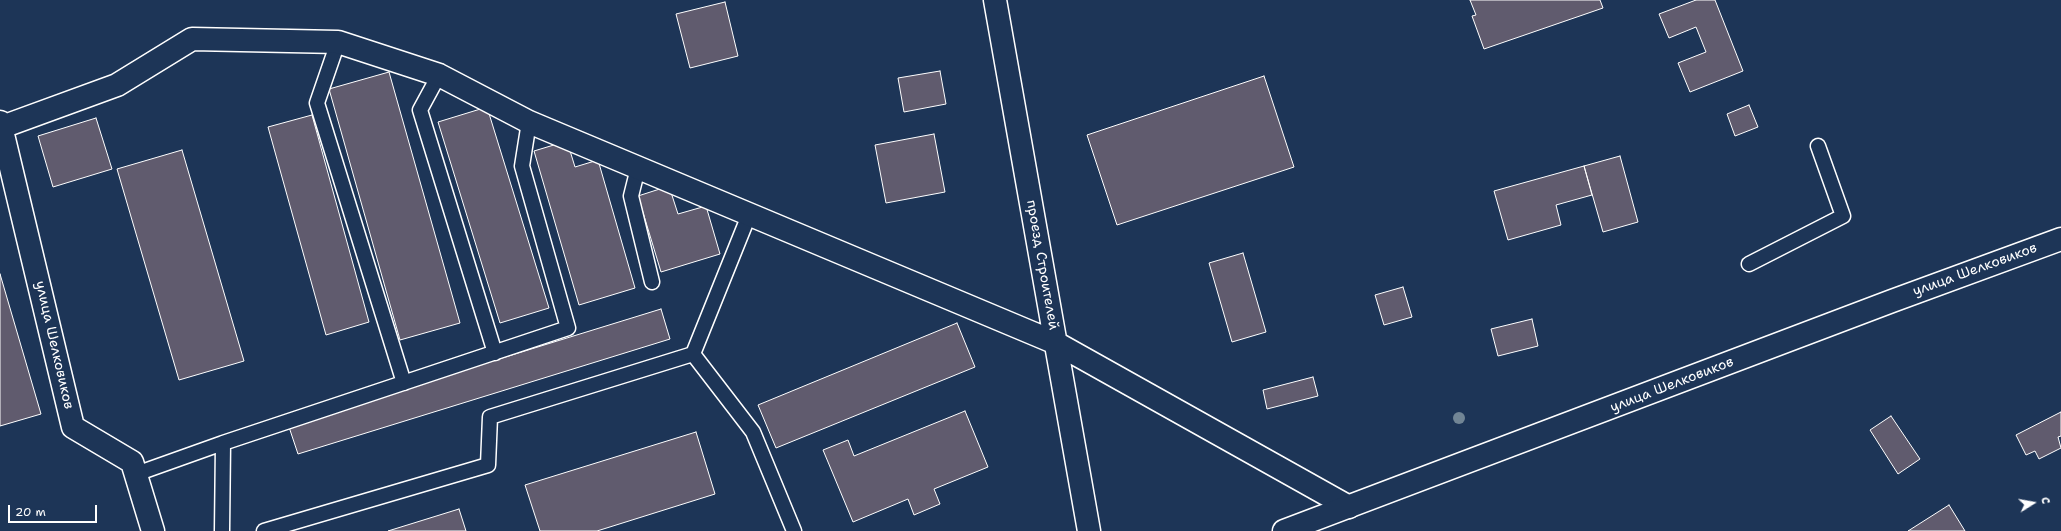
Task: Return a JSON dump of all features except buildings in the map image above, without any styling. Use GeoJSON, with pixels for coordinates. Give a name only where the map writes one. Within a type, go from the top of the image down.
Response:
{"type":"FeatureCollection","features":[{"type":"Feature","properties":{"kind":"street","name":"проезд Строителей"},"geometry":{"type":"LineString","coordinates":[[995,0],[1089,531]]}},
{"type":"Feature","properties":{"kind":"street"},"geometry":{"type":"LineString","coordinates":[[1,125],[117,85],[192,39],[338,42],[439,75],[529,122],[1056,343],[1349,507]]}},
{"type":"Feature","properties":{"kind":"street","name":"улица Шелковиков"},"geometry":{"type":"LineString","coordinates":[[1,125],[73,427],[132,462],[153,531]]}},
{"type":"Feature","properties":{"kind":"street","name":"улица Шелковиков"},"geometry":{"type":"LineString","coordinates":[[1284,531],[1892,301],[2061,239]]}},
{"type":"Feature","properties":{"kind":"lane"},"geometry":{"type":"LineString","coordinates":[[338,42],[317,103],[404,383]]}},
{"type":"Feature","properties":{"kind":"lane"},"geometry":{"type":"LineString","coordinates":[[439,75],[420,110],[495,353]]}},
{"type":"Feature","properties":{"kind":"lane"},"geometry":{"type":"LineString","coordinates":[[136,474],[223,443],[568,328],[522,166],[529,122]]}},
{"type":"Feature","properties":{"kind":"lane"},"geometry":{"type":"LineString","coordinates":[[1749,264],[1843,216],[1818,146]]}},
{"type":"Feature","properties":{"kind":"lane"},"geometry":{"type":"LineString","coordinates":[[638,168],[631,196],[652,282]]}},
{"type":"Feature","properties":{"kind":"lane"},"geometry":{"type":"LineString","coordinates":[[693,354],[749,215]]}},
{"type":"Feature","properties":{"kind":"lane"},"geometry":{"type":"LineString","coordinates":[[264,531],[488,465],[490,417],[693,354]]}},
{"type":"Feature","properties":{"kind":"lane"},"geometry":{"type":"LineString","coordinates":[[693,354],[753,432],[794,531]]}},
{"type":"Feature","properties":{"kind":"lane"},"geometry":{"type":"LineString","coordinates":[[222,531],[223,443]]}}]}
